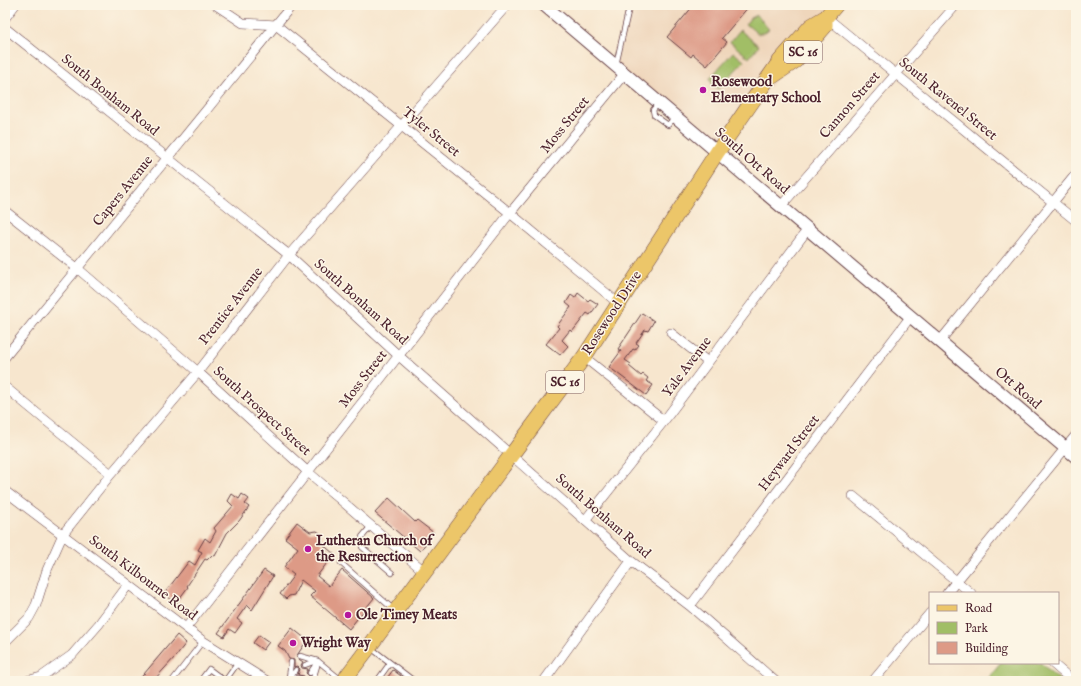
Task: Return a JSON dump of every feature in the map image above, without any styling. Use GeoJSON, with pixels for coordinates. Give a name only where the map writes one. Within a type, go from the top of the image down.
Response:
{"type":"FeatureCollection","features":[{"type":"Feature","properties":{"kind":"main road","name":"Rosewood Drive"},"geometry":{"type":"LineString","coordinates":[[344,680],[584,357],[618,303],[768,78],[796,61],[825,26],[826,17],[836,5]]}},
{"type":"Feature","properties":{"kind":"street"},"geometry":{"type":"LineString","coordinates":[[5,18],[15,5]]}},
{"type":"Feature","properties":{"kind":"street"},"geometry":{"type":"LineString","coordinates":[[216,5],[243,23],[276,25]]}},
{"type":"Feature","properties":{"kind":"street","name":"Capers Avenue"},"geometry":{"type":"LineString","coordinates":[[5,357],[292,5]]}},
{"type":"Feature","properties":{"kind":"street","name":"Prentice Avenue"},"geometry":{"type":"LineString","coordinates":[[5,642],[29,618],[36,605],[47,570],[63,534],[111,474],[198,372],[289,255],[400,125],[507,5]]}},
{"type":"Feature","properties":{"kind":"street","name":"South Ott Road"},"geometry":{"type":"LineString","coordinates":[[544,5],[940,341]]}},
{"type":"Feature","properties":{"kind":"street","name":"Cannon Street"},"geometry":{"type":"LineString","coordinates":[[781,206],[956,5]]}},
{"type":"Feature","properties":{"kind":"street","name":"South Ravenel Street"},"geometry":{"type":"LineString","coordinates":[[826,17],[1076,221]]}},
{"type":"Feature","properties":{"kind":"street","name":"Tyler Street"},"geometry":{"type":"LineString","coordinates":[[276,25],[510,213],[618,303]]}},
{"type":"Feature","properties":{"kind":"street","name":"South Bonham Road"},"geometry":{"type":"LineString","coordinates":[[5,28],[289,255],[399,356],[586,519],[631,561],[690,606],[775,681]]}},
{"type":"Feature","properties":{"kind":"street","name":"Moss Street"},"geometry":{"type":"LineString","coordinates":[[186,628],[399,356],[620,69]]}},
{"type":"Feature","properties":{"kind":"street"},"geometry":{"type":"LineString","coordinates":[[940,341],[1076,174]]}},
{"type":"Feature","properties":{"kind":"street","name":"South Prospect Street"},"geometry":{"type":"LineString","coordinates":[[5,211],[77,268],[198,372],[308,472],[425,572]]}},
{"type":"Feature","properties":{"kind":"street","name":"Yale Avenue"},"geometry":{"type":"LineString","coordinates":[[586,519],[664,420],[808,229]]}},
{"type":"Feature","properties":{"kind":"street","name":"Heyward Street"},"geometry":{"type":"LineString","coordinates":[[690,606],[911,316]]}},
{"type":"Feature","properties":{"kind":"street"},"geometry":{"type":"LineString","coordinates":[[671,333],[708,362]]}},
{"type":"Feature","properties":{"kind":"street","name":"Ott Road"},"geometry":{"type":"LineString","coordinates":[[940,341],[1076,457]]}},
{"type":"Feature","properties":{"kind":"street"},"geometry":{"type":"LineString","coordinates":[[584,357],[664,420]]}},
{"type":"Feature","properties":{"kind":"street"},"geometry":{"type":"LineString","coordinates":[[5,387],[111,474]]}},
{"type":"Feature","properties":{"kind":"street"},"geometry":{"type":"LineString","coordinates":[[948,592],[1076,435]]}},
{"type":"Feature","properties":{"kind":"street","name":"South Kilbourne Road"},"geometry":{"type":"LineString","coordinates":[[5,491],[203,641],[237,664],[267,681]]}},
{"type":"Feature","properties":{"kind":"street"},"geometry":{"type":"LineString","coordinates":[[853,496],[970,592]]}},
{"type":"Feature","properties":{"kind":"street"},"geometry":{"type":"LineString","coordinates":[[544,681],[631,561]]}},
{"type":"Feature","properties":{"kind":"street"},"geometry":{"type":"LineString","coordinates":[[26,681],[41,677],[72,655],[99,624],[128,585]]}},
{"type":"Feature","properties":{"kind":"street"},"geometry":{"type":"LineString","coordinates":[[873,681],[929,614]]}},
{"type":"Feature","properties":{"kind":"street"},"geometry":{"type":"LineString","coordinates":[[1053,664],[1073,681]]}},
{"type":"Feature","properties":{"kind":"lane"},"geometry":{"type":"LineString","coordinates":[[620,69],[628,12],[633,5]]}},
{"type":"Feature","properties":{"kind":"lane"},"geometry":{"type":"LineString","coordinates":[[371,526],[362,537],[362,547],[392,573]]}},
{"type":"Feature","properties":{"kind":"lane"},"geometry":{"type":"LineString","coordinates":[[341,563],[395,611]]}},
{"type":"Feature","properties":{"kind":"lane"},"geometry":{"type":"LineString","coordinates":[[172,681],[203,641]]}},
{"type":"Feature","properties":{"kind":"lane"},"geometry":{"type":"LineString","coordinates":[[369,647],[414,681]]}},
{"type":"Feature","properties":{"kind":"lane"},"geometry":{"type":"LineString","coordinates":[[300,656],[318,661],[344,680]]}},
{"type":"Feature","properties":{"kind":"lane"},"geometry":{"type":"LineString","coordinates":[[305,665],[318,661]]}},
{"type":"Feature","properties":{"kind":"lane"},"geometry":{"type":"LineString","coordinates":[[310,674],[318,661]]}},
{"type":"Feature","properties":{"kind":"lane"},"geometry":{"type":"LineString","coordinates":[[313,679],[318,661]]}},
{"type":"Feature","properties":{"kind":"lane"},"geometry":{"type":"LineString","coordinates":[[288,679],[291,662]]}},
{"type":"Feature","properties":{"kind":"lane"},"geometry":{"type":"LineString","coordinates":[[377,681],[390,663]]}},
{"type":"Feature","properties":{"kind":"lane"},"geometry":{"type":"LineString","coordinates":[[200,681],[209,669],[225,681],[237,664]]}},
{"type":"Feature","properties":{"kind":"lane"},"geometry":{"type":"LineString","coordinates":[[288,679],[296,670]]}},
{"type":"Feature","properties":{"kind":"lane"},"geometry":{"type":"LineString","coordinates":[[288,679],[299,680]]}},
{"type":"Feature","properties":{"kind":"shaded area","name":"Rosewood Elementary School"},"geometry":{"type":"Polygon","coordinates":[[[633,5],[836,5],[718,151],[616,66],[628,12],[633,5]]]}},
{"type":"Feature","properties":{"kind":"green space"},"geometry":{"type":"Polygon","coordinates":[[[756,15],[769,29],[765,32],[758,34],[746,24],[750,18],[756,15]]]}},
{"type":"Feature","properties":{"kind":"green space"},"geometry":{"type":"Polygon","coordinates":[[[740,30],[759,46],[749,58],[730,42],[740,30]]]}},
{"type":"Feature","properties":{"kind":"green space"},"geometry":{"type":"Polygon","coordinates":[[[733,52],[744,61],[718,89],[712,85],[710,78],[733,52]]]}},
{"type":"Feature","properties":{"kind":"green space"},"geometry":{"type":"Polygon","coordinates":[[[1000,664],[1042,664],[1061,681],[986,681],[1000,664]]]}},
{"type":"Feature","properties":{"kind":"building"},"geometry":{"type":"Polygon","coordinates":[[[694,5],[750,5],[722,38],[727,42],[707,66],[693,54],[691,57],[667,37],[694,5]]]}},
{"type":"Feature","properties":{"kind":"building"},"geometry":{"type":"Polygon","coordinates":[[[578,293],[588,301],[590,299],[598,304],[590,315],[587,313],[572,332],[570,330],[562,340],[568,346],[560,355],[546,344],[559,328],[557,326],[571,307],[566,303],[571,295],[575,298],[578,293]]]}},
{"type":"Feature","properties":{"kind":"building"},"geometry":{"type":"Polygon","coordinates":[[[642,313],[654,321],[648,331],[645,330],[636,343],[639,345],[635,350],[633,349],[625,360],[631,364],[629,366],[641,376],[643,374],[648,378],[646,381],[653,385],[646,395],[609,367],[621,351],[618,349],[642,313]]]}},
{"type":"Feature","properties":{"kind":"building"},"geometry":{"type":"Polygon","coordinates":[[[232,494],[239,499],[242,494],[249,499],[245,504],[249,507],[239,521],[227,533],[215,556],[212,555],[207,560],[205,559],[187,586],[188,587],[176,603],[164,594],[189,561],[195,565],[202,552],[198,550],[205,538],[210,542],[216,531],[214,528],[233,506],[228,501],[232,494]]]}},
{"type":"Feature","properties":{"kind":"building"},"geometry":{"type":"Polygon","coordinates":[[[389,498],[415,522],[417,520],[434,533],[420,551],[375,513],[389,498]]]}},
{"type":"Feature","properties":{"kind":"building"},"geometry":{"type":"Polygon","coordinates":[[[297,522],[310,532],[317,531],[321,534],[320,542],[334,554],[317,576],[329,586],[342,570],[374,598],[349,629],[310,596],[315,591],[301,580],[294,595],[289,596],[286,599],[280,594],[294,575],[284,567],[298,548],[285,538],[297,522]]]}},
{"type":"Feature","properties":{"kind":"building"},"geometry":{"type":"Polygon","coordinates":[[[264,570],[273,576],[252,610],[247,605],[237,619],[242,623],[235,633],[229,629],[224,637],[218,633],[264,570]]]}},
{"type":"Feature","properties":{"kind":"building"},"geometry":{"type":"Polygon","coordinates":[[[292,628],[307,640],[296,657],[303,662],[301,665],[302,668],[308,669],[306,673],[310,677],[310,681],[304,681],[304,676],[298,675],[300,669],[297,666],[294,667],[294,660],[289,659],[285,651],[278,646],[292,628]]]}},
{"type":"Feature","properties":{"kind":"building"},"geometry":{"type":"Polygon","coordinates":[[[177,635],[186,643],[175,657],[153,681],[138,681],[177,635]]]}},
{"type":"Feature","properties":{"kind":"building"},"geometry":{"type":"Polygon","coordinates":[[[259,635],[269,642],[263,650],[253,643],[259,635]]]}},
{"type":"Feature","properties":{"kind":"building"},"geometry":{"type":"Polygon","coordinates":[[[393,670],[401,676],[408,681],[385,681],[393,670]]]}},
{"type":"Feature","properties":{"kind":"place","name":"Rosewood Elementary School"},"geometry":{"type":"Point","coordinates":[703,90]}},
{"type":"Feature","properties":{"kind":"place","name":"Lutheran Church of the Resurrection"},"geometry":{"type":"Point","coordinates":[308,549]}},
{"type":"Feature","properties":{"kind":"place","name":"Ole Timey Meats"},"geometry":{"type":"Point","coordinates":[348,615]}},
{"type":"Feature","properties":{"kind":"place","name":"Wright Way"},"geometry":{"type":"Point","coordinates":[293,643]}}]}
